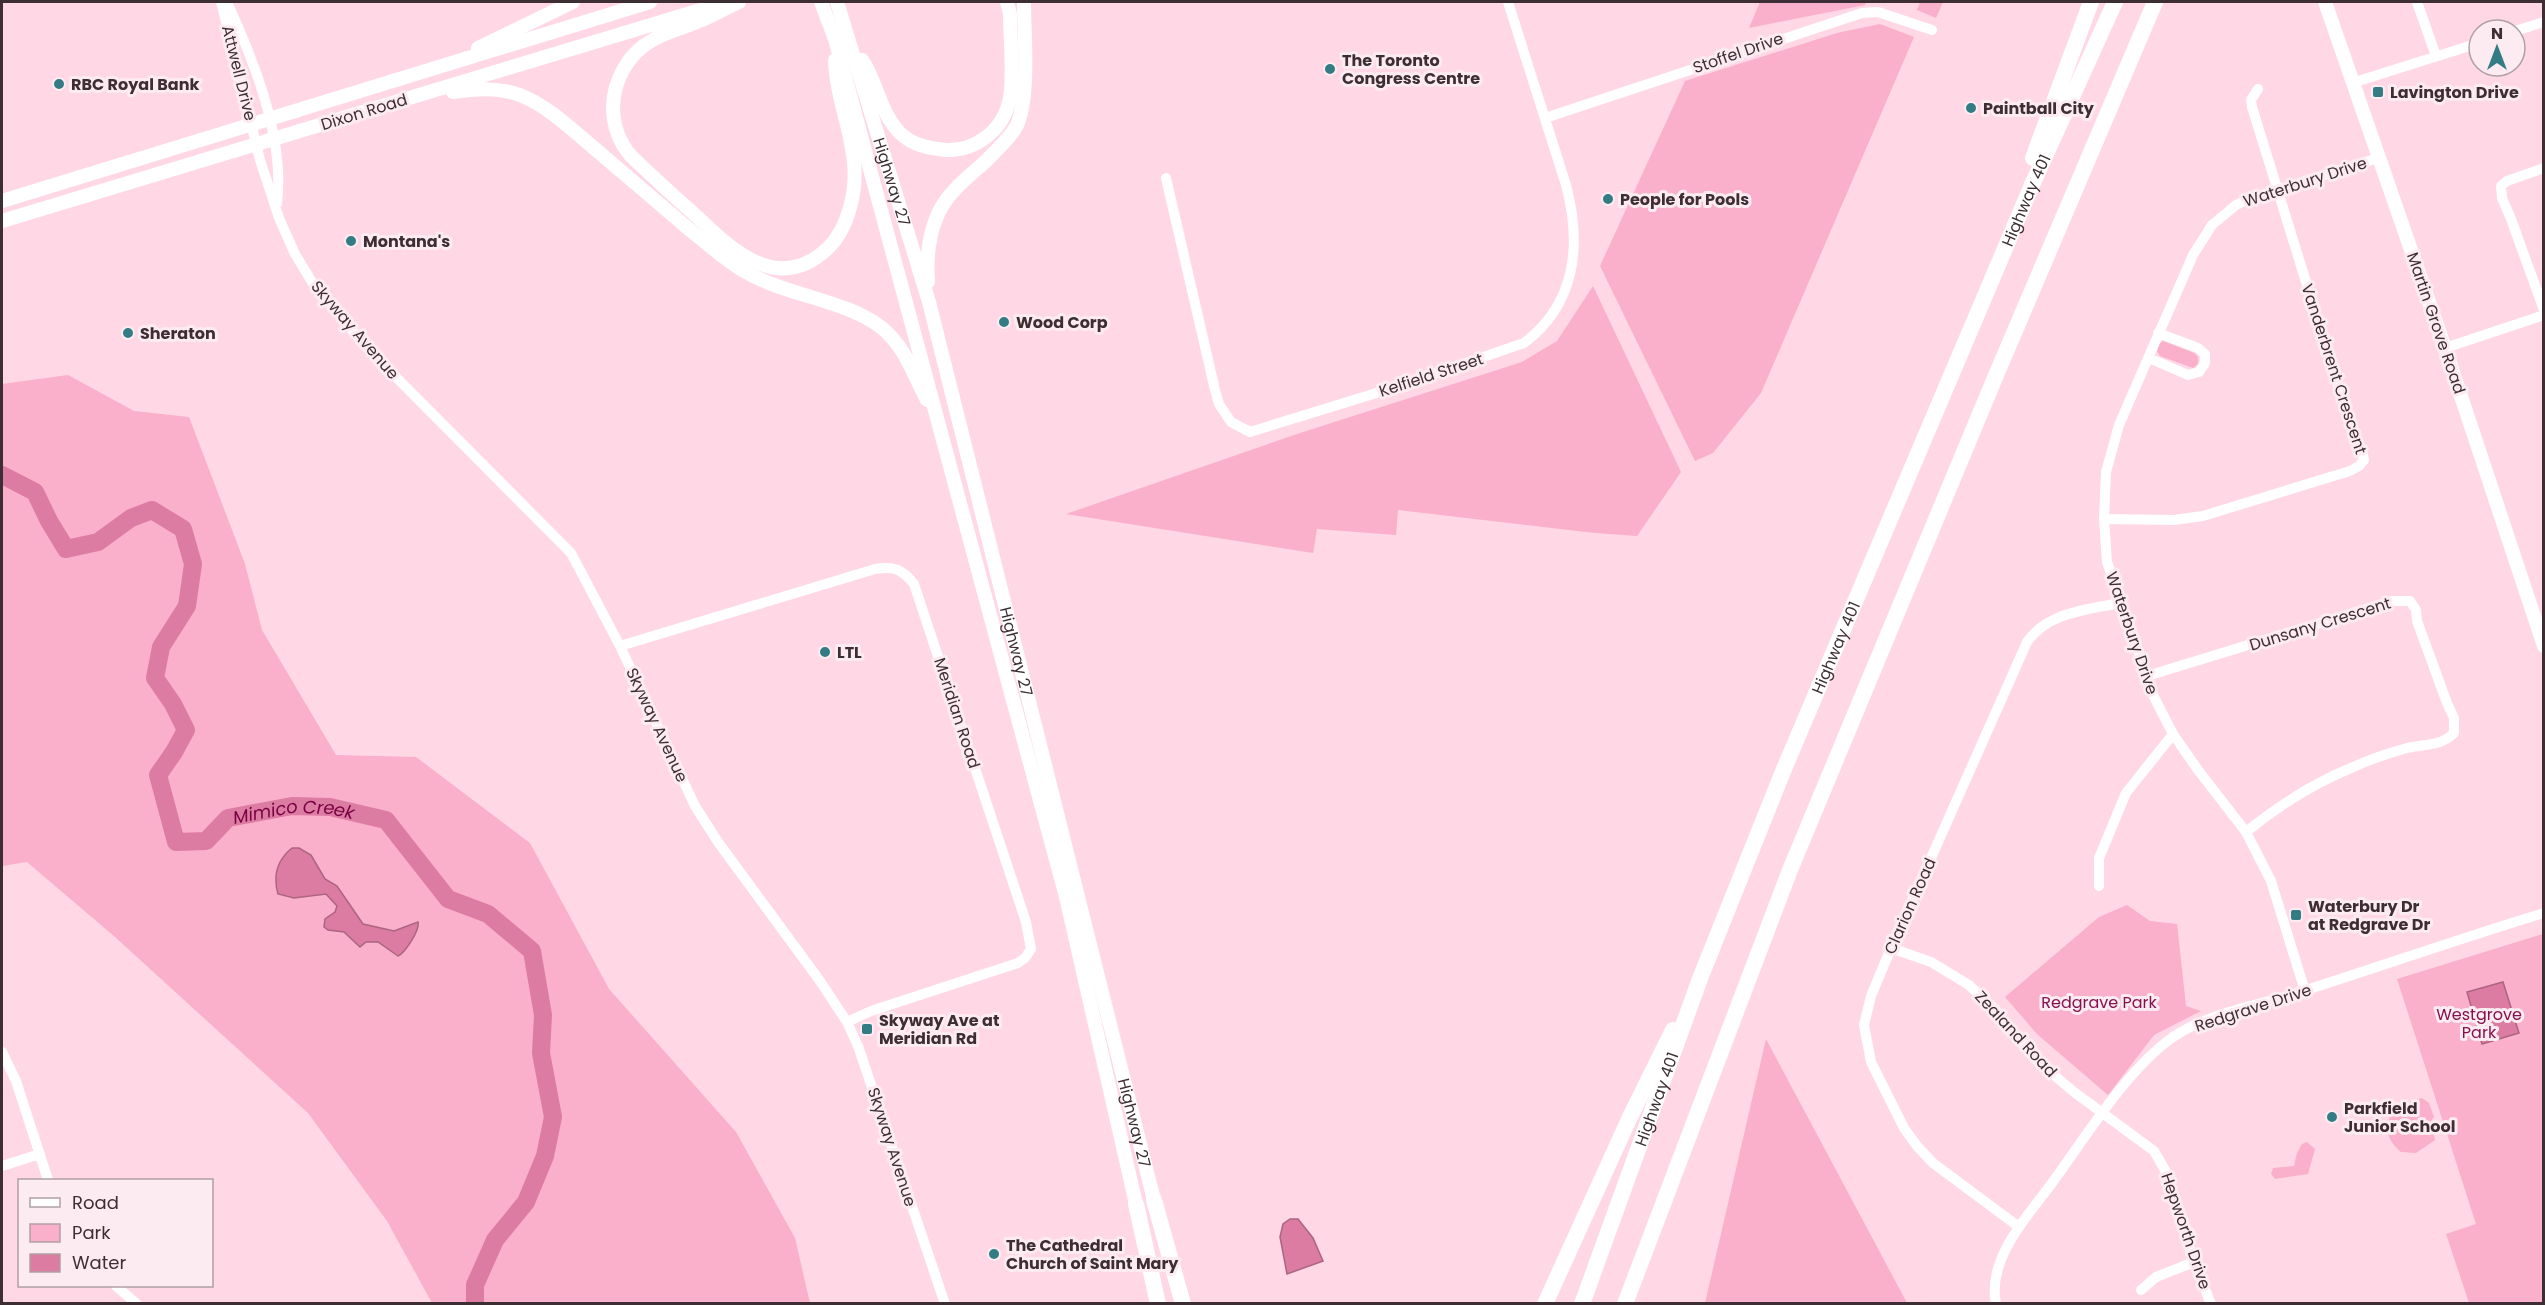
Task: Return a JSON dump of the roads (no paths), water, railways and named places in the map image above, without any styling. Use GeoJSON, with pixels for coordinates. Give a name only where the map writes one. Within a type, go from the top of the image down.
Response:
{"type":"FeatureCollection","features":[{"type":"Feature","properties":{"kind":"highway"},"geometry":{"type":"LineString","coordinates":[[1994,276],[2016,204],[2091,2]]}},
{"type":"Feature","properties":{"kind":"highway","name":"Highway 401"},"geometry":{"type":"LineString","coordinates":[[1582,1304],[1701,976],[1806,716],[1994,276],[2115,2]]}},
{"type":"Feature","properties":{"kind":"highway"},"geometry":{"type":"LineString","coordinates":[[1625,1304],[1790,870],[2155,2]]}},
{"type":"Feature","properties":{"kind":"highway"},"geometry":{"type":"LineString","coordinates":[[2132,55],[2167,2]]}},
{"type":"Feature","properties":{"kind":"highway"},"geometry":{"type":"LineString","coordinates":[[1545,1304],[1634,1108],[1701,976]]}},
{"type":"Feature","properties":{"kind":"highway","name":"Highway 27"},"geometry":{"type":"LineString","coordinates":[[1155,1200],[1183,1304]]}},
{"type":"Feature","properties":{"kind":"highway","name":"Highway 27"},"geometry":{"type":"LineString","coordinates":[[1136,1204],[1158,1304]]}},
{"type":"Feature","properties":{"kind":"main road"},"geometry":{"type":"LineString","coordinates":[[445,65],[573,2]]}},
{"type":"Feature","properties":{"kind":"main road","name":"Dixon Road"},"geometry":{"type":"LineString","coordinates":[[2,201],[650,2]]}},
{"type":"Feature","properties":{"kind":"main road","name":"Dixon Road"},"geometry":{"type":"LineString","coordinates":[[2,221],[727,2]]}},
{"type":"Feature","properties":{"kind":"main road"},"geometry":{"type":"LineString","coordinates":[[739,2],[650,41],[638,52],[618,80],[613,120],[623,147],[631,156],[728,247],[769,267],[797,266],[821,254],[831,245],[842,228],[852,200],[854,163],[836,79],[835,39]]}},
{"type":"Feature","properties":{"kind":"main road","name":"Highway 27"},"geometry":{"type":"LineString","coordinates":[[821,2],[835,39],[1066,897],[1136,1204]]}},
{"type":"Feature","properties":{"kind":"main road","name":"Highway 27"},"geometry":{"type":"LineString","coordinates":[[837,2],[929,302],[1155,1200]]}},
{"type":"Feature","properties":{"kind":"main road"},"geometry":{"type":"LineString","coordinates":[[852,46],[867,68],[893,125],[908,140],[925,148],[950,150],[974,146],[986,138],[1004,116],[1010,96],[1010,14],[1007,2]]}},
{"type":"Feature","properties":{"kind":"main road"},"geometry":{"type":"LineString","coordinates":[[929,302],[927,272],[929,246],[939,212],[950,195],[1007,140],[1016,127],[1023,108],[1024,2]]}},
{"type":"Feature","properties":{"kind":"main road","name":"Martin Grove Road"},"geometry":{"type":"LineString","coordinates":[[2325,2],[2445,348],[2544,646]]}},
{"type":"Feature","properties":{"kind":"main road"},"geometry":{"type":"LineString","coordinates":[[415,97],[481,89],[503,90],[538,104],[566,124],[716,251],[745,272],[793,294],[857,313],[884,330],[908,357],[938,420]]}},
{"type":"Feature","properties":{"kind":"street","name":"Attwell Drive"},"geometry":{"type":"LineString","coordinates":[[222,2],[257,145]]}},
{"type":"Feature","properties":{"kind":"street","name":"Attwell Drive"},"geometry":{"type":"LineString","coordinates":[[227,2],[271,118],[275,139]]}},
{"type":"Feature","properties":{"kind":"street","name":"Kelfield Street"},"geometry":{"type":"LineString","coordinates":[[1166,178],[1219,404],[1231,422],[1250,432],[1524,344],[1537,333],[1562,298],[1576,245],[1572,206],[1508,2]]}},
{"type":"Feature","properties":{"kind":"street"},"geometry":{"type":"LineString","coordinates":[[2417,2],[2436,56]]}},
{"type":"Feature","properties":{"kind":"street","name":"Stoffel Drive"},"geometry":{"type":"LineString","coordinates":[[1545,118],[1862,13],[1878,12],[1932,30]]}},
{"type":"Feature","properties":{"kind":"street"},"geometry":{"type":"LineString","coordinates":[[2527,27],[2544,22]]}},
{"type":"Feature","properties":{"kind":"street"},"geometry":{"type":"LineString","coordinates":[[2352,83],[2467,47]]}},
{"type":"Feature","properties":{"kind":"street"},"geometry":{"type":"LineString","coordinates":[[2258,89],[2252,100],[2252,107],[2278,191]]}},
{"type":"Feature","properties":{"kind":"street","name":"Skyway Avenue"},"geometry":{"type":"LineString","coordinates":[[275,139],[279,184],[276,207]]}},
{"type":"Feature","properties":{"kind":"street","name":"Skyway Avenue"},"geometry":{"type":"LineString","coordinates":[[257,145],[276,207],[295,254],[312,282],[364,346],[571,553],[620,646],[695,806],[718,842],[762,899],[847,1022],[858,1046],[945,1304]]}},
{"type":"Feature","properties":{"kind":"street","name":"Waterbury Drive"},"geometry":{"type":"LineString","coordinates":[[2305,991],[2271,881],[2246,832],[2173,734],[2154,697],[2120,603],[2108,562],[2104,519],[2109,455],[2119,425],[2158,333],[2193,255],[2212,225],[2236,205],[2378,158]]}},
{"type":"Feature","properties":{"kind":"street"},"geometry":{"type":"LineString","coordinates":[[2445,348],[2544,312],[2502,198],[2501,186],[2507,181],[2544,168]]}},
{"type":"Feature","properties":{"kind":"street","name":"Vanderbrent Crescent"},"geometry":{"type":"LineString","coordinates":[[2104,519],[2174,520],[2217,513],[2350,471],[2364,460],[2362,450],[2352,430],[2278,191]]}},
{"type":"Feature","properties":{"kind":"street"},"geometry":{"type":"LineString","coordinates":[[2149,358],[2188,375],[2199,372],[2205,363],[2205,354],[2198,348],[2158,333]]}},
{"type":"Feature","properties":{"kind":"street","name":"Meridian Road"},"geometry":{"type":"LineString","coordinates":[[620,646],[875,569],[890,566],[898,569],[914,584],[1026,922],[1031,949],[1018,963],[871,1011],[847,1022]]}},
{"type":"Feature","properties":{"kind":"street","name":"Dunsany Crescent"},"geometry":{"type":"LineString","coordinates":[[2147,676],[2392,601],[2410,601],[2416,610],[2417,621],[2443,693],[2453,712],[2454,733],[2448,739],[2436,744],[2406,748],[2322,780],[2285,803],[2246,832]]}},
{"type":"Feature","properties":{"kind":"street","name":"Clarion Road"},"geometry":{"type":"LineString","coordinates":[[2019,1227],[1934,1163],[1917,1146],[1904,1128],[1871,1062],[1864,1025],[1871,996],[1891,948],[2027,642],[2036,629],[2059,616],[2120,603]]}},
{"type":"Feature","properties":{"kind":"street"},"geometry":{"type":"LineString","coordinates":[[2099,886],[2099,858],[2126,792],[2173,734]]}},
{"type":"Feature","properties":{"kind":"street","name":"Redgrave Drive"},"geometry":{"type":"LineString","coordinates":[[1996,1304],[1994,1295],[2000,1259],[2019,1227],[2134,1074],[2174,1037],[2215,1017],[2305,991],[2439,945],[2544,913]]}},
{"type":"Feature","properties":{"kind":"street","name":"Zealand Road"},"geometry":{"type":"LineString","coordinates":[[1891,948],[1931,962],[1969,985],[1996,1010],[2035,1059],[2074,1092],[2104,1113]]}},
{"type":"Feature","properties":{"kind":"street"},"geometry":{"type":"LineString","coordinates":[[2,1052],[16,1081],[48,1179]]}},
{"type":"Feature","properties":{"kind":"street","name":"Hepworth Drive"},"geometry":{"type":"LineString","coordinates":[[2104,1113],[2154,1151],[2161,1161],[2170,1182],[2194,1262],[2211,1304]]}},
{"type":"Feature","properties":{"kind":"street"},"geometry":{"type":"LineString","coordinates":[[2,1166],[40,1154]]}},
{"type":"Feature","properties":{"kind":"street"},"geometry":{"type":"LineString","coordinates":[[2141,1290],[2156,1277],[2194,1262]]}},
{"type":"Feature","properties":{"kind":"street"},"geometry":{"type":"LineString","coordinates":[[117,1287],[137,1304]]}},
{"type":"Feature","properties":{"kind":"water"},"geometry":{"type":"Polygon","coordinates":[[[292,848],[299,848],[311,855],[325,879],[337,886],[363,924],[394,931],[418,922],[414,935],[404,951],[398,956],[378,942],[366,942],[360,947],[344,932],[328,930],[324,927],[325,919],[335,912],[337,906],[326,894],[294,898],[278,894],[276,875],[280,863],[292,848]]]}},
{"type":"Feature","properties":{"kind":"water"},"geometry":{"type":"Polygon","coordinates":[[[2503,982],[2519,1033],[2482,1044],[2467,992],[2503,982]]]}},
{"type":"Feature","properties":{"kind":"water"},"geometry":{"type":"Polygon","coordinates":[[[1290,1219],[1298,1219],[1313,1238],[1323,1261],[1287,1274],[1280,1237],[1283,1224],[1290,1219]]]}},
{"type":"Feature","properties":{"kind":"waterway","name":"Mimico Creek"},"geometry":{"type":"LineString","coordinates":[[2,475],[35,492],[66,549],[98,542],[131,518],[152,510],[183,529],[193,564],[187,606],[161,647],[155,678],[173,704],[186,730],[158,775],[176,842],[206,841],[228,818],[292,806],[330,807],[386,820],[448,899],[488,914],[532,951],[543,1015],[541,1053],[553,1117],[545,1156],[526,1202],[495,1240],[475,1285],[475,1304]]}},
{"type":"Feature","properties":{"kind":"place","name":"The Toronto Congress Centre"},"geometry":{"type":"Point","coordinates":[1330,69]}},
{"type":"Feature","properties":{"kind":"place","name":"RBC Royal Bank"},"geometry":{"type":"Point","coordinates":[59,84]}},
{"type":"Feature","properties":{"kind":"place","name":"Lavington Drive"},"geometry":{"type":"Point","coordinates":[2378,92]}},
{"type":"Feature","properties":{"kind":"place","name":"Paintball City"},"geometry":{"type":"Point","coordinates":[1971,108]}},
{"type":"Feature","properties":{"kind":"place","name":"People for Pools"},"geometry":{"type":"Point","coordinates":[1608,199]}},
{"type":"Feature","properties":{"kind":"place","name":"Montana's"},"geometry":{"type":"Point","coordinates":[351,241]}},
{"type":"Feature","properties":{"kind":"place","name":"Wood Corp"},"geometry":{"type":"Point","coordinates":[1004,322]}},
{"type":"Feature","properties":{"kind":"place","name":"Sheraton"},"geometry":{"type":"Point","coordinates":[128,333]}},
{"type":"Feature","properties":{"kind":"place","name":"LTL"},"geometry":{"type":"Point","coordinates":[825,652]}},
{"type":"Feature","properties":{"kind":"place","name":"Waterbury Dr at Redgrave Dr"},"geometry":{"type":"Point","coordinates":[2296,915]}},
{"type":"Feature","properties":{"kind":"place","name":"Skyway Ave at Meridian Rd"},"geometry":{"type":"Point","coordinates":[867,1029]}},
{"type":"Feature","properties":{"kind":"place","name":"Parkfield Junior School"},"geometry":{"type":"Point","coordinates":[2332,1117]}},
{"type":"Feature","properties":{"kind":"place","name":"The Cathedral Church of Saint Mary"},"geometry":{"type":"Point","coordinates":[994,1254]}},
{"type":"Feature","properties":{"kind":"park label","name":"Redgrave Park"},"geometry":{"type":"Point","coordinates":[2099,1002]}},
{"type":"Feature","properties":{"kind":"park label","name":"Westgrove Park"},"geometry":{"type":"Point","coordinates":[2479,1023]}}]}
